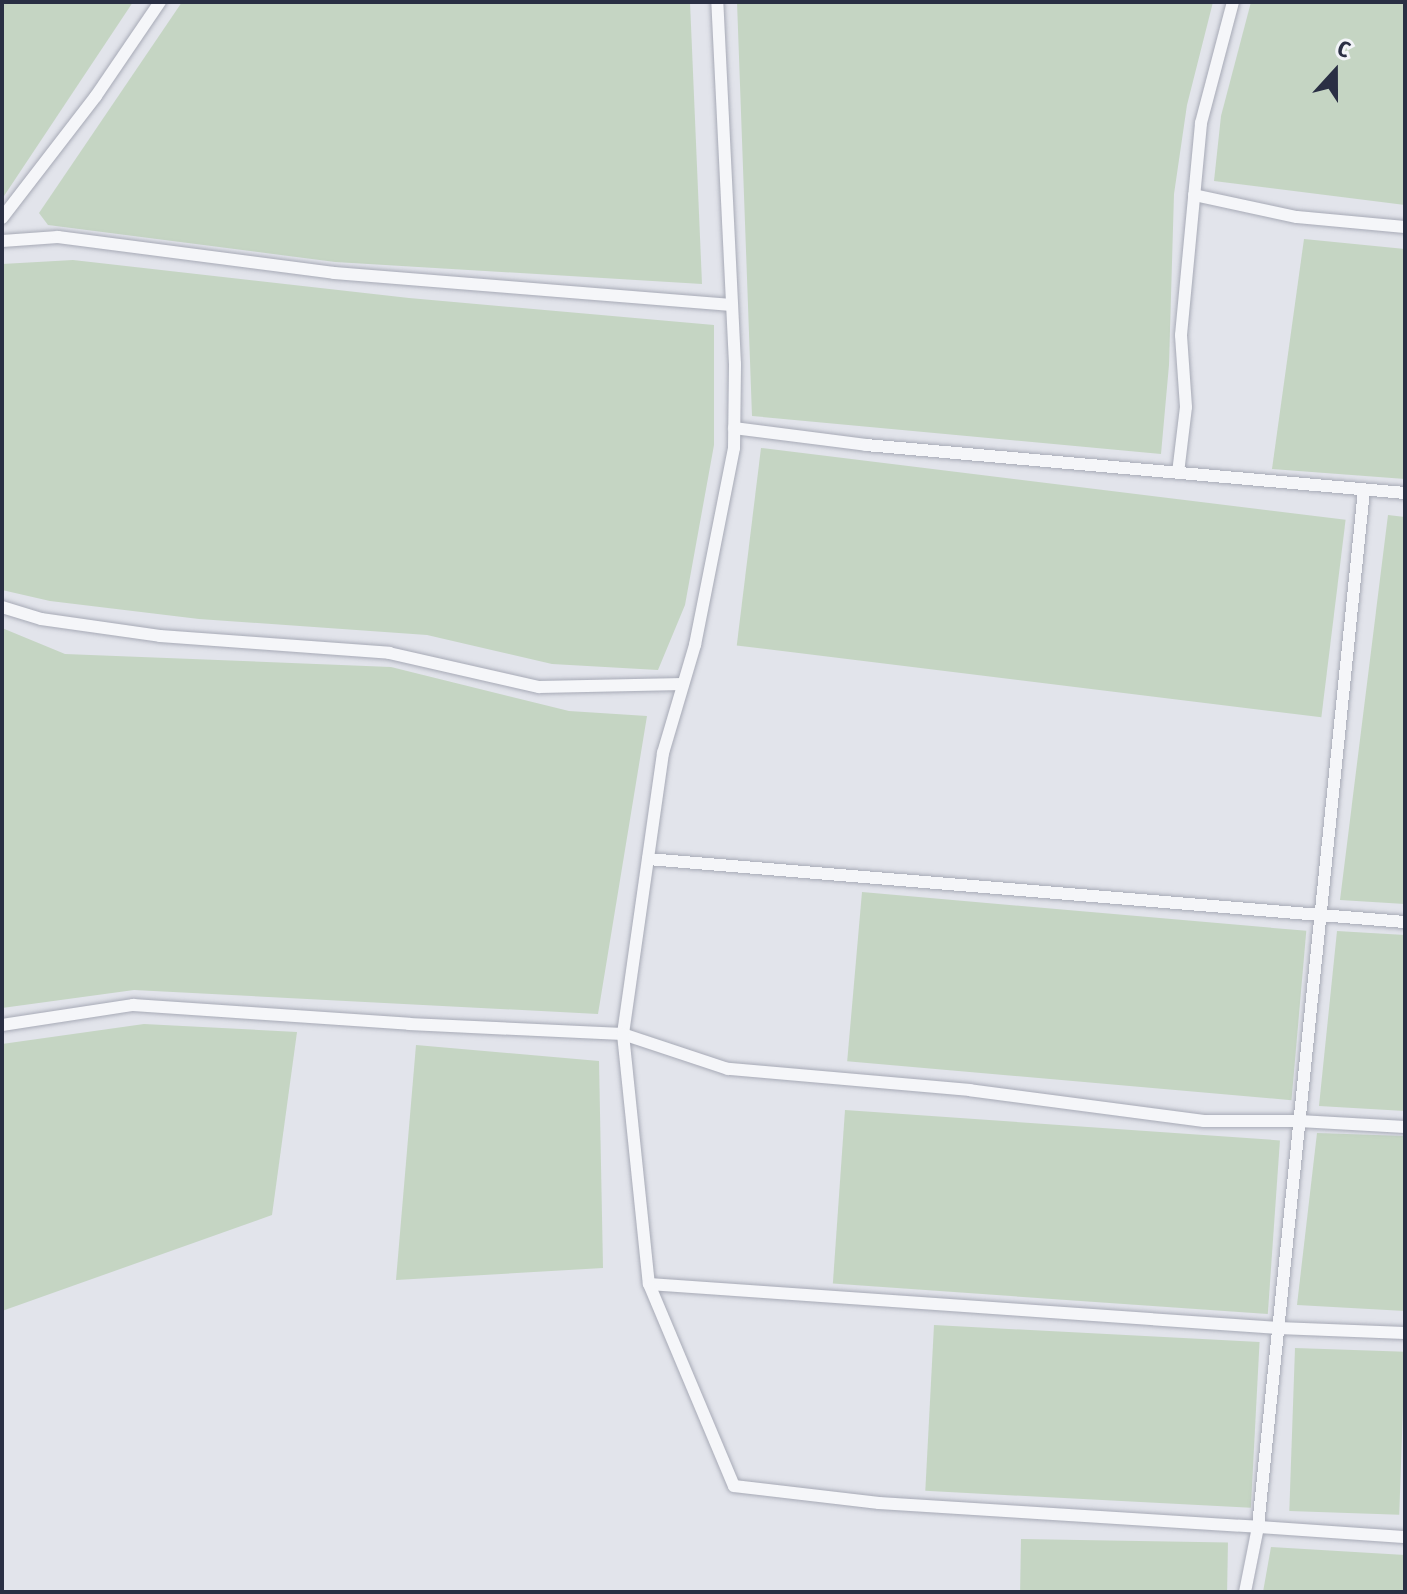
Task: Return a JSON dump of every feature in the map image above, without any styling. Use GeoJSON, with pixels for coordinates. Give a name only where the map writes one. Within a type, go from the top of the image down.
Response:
{"type":"FeatureCollection","features":[{"type":"Feature","properties":{"kind":"lane"},"geometry":{"type":"LineString","coordinates":[[2,218],[96,96],[160,2]]}},
{"type":"Feature","properties":{"kind":"lane"},"geometry":{"type":"LineString","coordinates":[[717,2],[732,305],[734,428],[728,479],[683,684],[663,753],[623,1034],[649,1284],[734,1486],[879,1503],[1405,1537]]}},
{"type":"Feature","properties":{"kind":"lane"},"geometry":{"type":"LineString","coordinates":[[1178,473],[1186,407],[1181,335],[1201,123],[1233,2]]}},
{"type":"Feature","properties":{"kind":"lane"},"geometry":{"type":"LineString","coordinates":[[1194,195],[1297,217],[1405,227]]}},
{"type":"Feature","properties":{"kind":"lane"},"geometry":{"type":"LineString","coordinates":[[2,241],[58,237],[334,273],[732,305]]}},
{"type":"Feature","properties":{"kind":"lane"},"geometry":{"type":"LineString","coordinates":[[734,428],[866,445],[1405,493]]}},
{"type":"Feature","properties":{"kind":"lane"},"geometry":{"type":"LineString","coordinates":[[1245,1592],[1258,1527],[1364,490]]}},
{"type":"Feature","properties":{"kind":"lane"},"geometry":{"type":"LineString","coordinates":[[2,607],[41,619],[160,636],[389,653],[539,687],[683,684]]}},
{"type":"Feature","properties":{"kind":"lane"},"geometry":{"type":"LineString","coordinates":[[648,859],[1405,922]]}},
{"type":"Feature","properties":{"kind":"lane"},"geometry":{"type":"LineString","coordinates":[[2,1025],[133,1005],[409,1024],[623,1034],[728,1069],[970,1090],[1204,1121],[1299,1121],[1405,1127]]}},
{"type":"Feature","properties":{"kind":"lane"},"geometry":{"type":"LineString","coordinates":[[649,1284],[1278,1328],[1405,1333]]}},
{"type":"Feature","properties":{"kind":"green space"},"geometry":{"type":"Polygon","coordinates":[[[2,2],[133,2],[2,199],[2,2]]]}},
{"type":"Feature","properties":{"kind":"green space"},"geometry":{"type":"Polygon","coordinates":[[[182,2],[690,2],[702,284],[335,262],[48,225],[39,213],[182,2]]]}},
{"type":"Feature","properties":{"kind":"green space"},"geometry":{"type":"Polygon","coordinates":[[[737,2],[1213,2],[1187,105],[1174,194],[1169,365],[1161,454],[752,416],[737,2]]]}},
{"type":"Feature","properties":{"kind":"green space"},"geometry":{"type":"Polygon","coordinates":[[[1251,2],[1405,2],[1405,205],[1214,181],[1221,116],[1251,2]]]}},
{"type":"Feature","properties":{"kind":"green space"},"geometry":{"type":"Polygon","coordinates":[[[1304,239],[1405,249],[1405,479],[1272,469],[1304,239]]]}},
{"type":"Feature","properties":{"kind":"green space"},"geometry":{"type":"Polygon","coordinates":[[[73,260],[409,298],[714,325],[714,445],[685,605],[658,670],[552,664],[427,635],[199,619],[50,601],[2,590],[2,264],[73,260]]]}},
{"type":"Feature","properties":{"kind":"green space"},"geometry":{"type":"Polygon","coordinates":[[[761,448],[1346,520],[1321,717],[737,646],[761,448]]]}},
{"type":"Feature","properties":{"kind":"green space"},"geometry":{"type":"Polygon","coordinates":[[[1388,515],[1405,517],[1405,904],[1340,900],[1388,515]]]}},
{"type":"Feature","properties":{"kind":"green space"},"geometry":{"type":"Polygon","coordinates":[[[2,628],[65,654],[391,667],[569,711],[647,716],[598,1014],[134,990],[2,1008],[2,628]]]}},
{"type":"Feature","properties":{"kind":"green space"},"geometry":{"type":"Polygon","coordinates":[[[862,892],[1306,931],[1291,1100],[847,1061],[862,892]]]}},
{"type":"Feature","properties":{"kind":"green space"},"geometry":{"type":"Polygon","coordinates":[[[1337,931],[1405,935],[1405,1111],[1319,1106],[1337,931]]]}},
{"type":"Feature","properties":{"kind":"green space"},"geometry":{"type":"Polygon","coordinates":[[[144,1024],[297,1032],[272,1215],[2,1311],[2,1044],[144,1024]]]}},
{"type":"Feature","properties":{"kind":"green space"},"geometry":{"type":"Polygon","coordinates":[[[416,1045],[599,1061],[603,1268],[396,1280],[416,1045]]]}},
{"type":"Feature","properties":{"kind":"green space"},"geometry":{"type":"Polygon","coordinates":[[[845,1110],[1280,1140],[1268,1314],[833,1284],[845,1110]]]}},
{"type":"Feature","properties":{"kind":"green space"},"geometry":{"type":"Polygon","coordinates":[[[1317,1133],[1405,1136],[1405,1311],[1297,1305],[1317,1133]]]}},
{"type":"Feature","properties":{"kind":"green space"},"geometry":{"type":"Polygon","coordinates":[[[934,1325],[1260,1342],[1251,1508],[925,1491],[934,1325]]]}},
{"type":"Feature","properties":{"kind":"green space"},"geometry":{"type":"Polygon","coordinates":[[[1295,1348],[1405,1352],[1399,1515],[1289,1511],[1295,1348]]]}},
{"type":"Feature","properties":{"kind":"green space"},"geometry":{"type":"Polygon","coordinates":[[[1021,1539],[1228,1543],[1227,1592],[1020,1592],[1021,1539]]]}},
{"type":"Feature","properties":{"kind":"green space"},"geometry":{"type":"Polygon","coordinates":[[[1271,1547],[1405,1555],[1405,1592],[1263,1592],[1271,1547]]]}}]}
